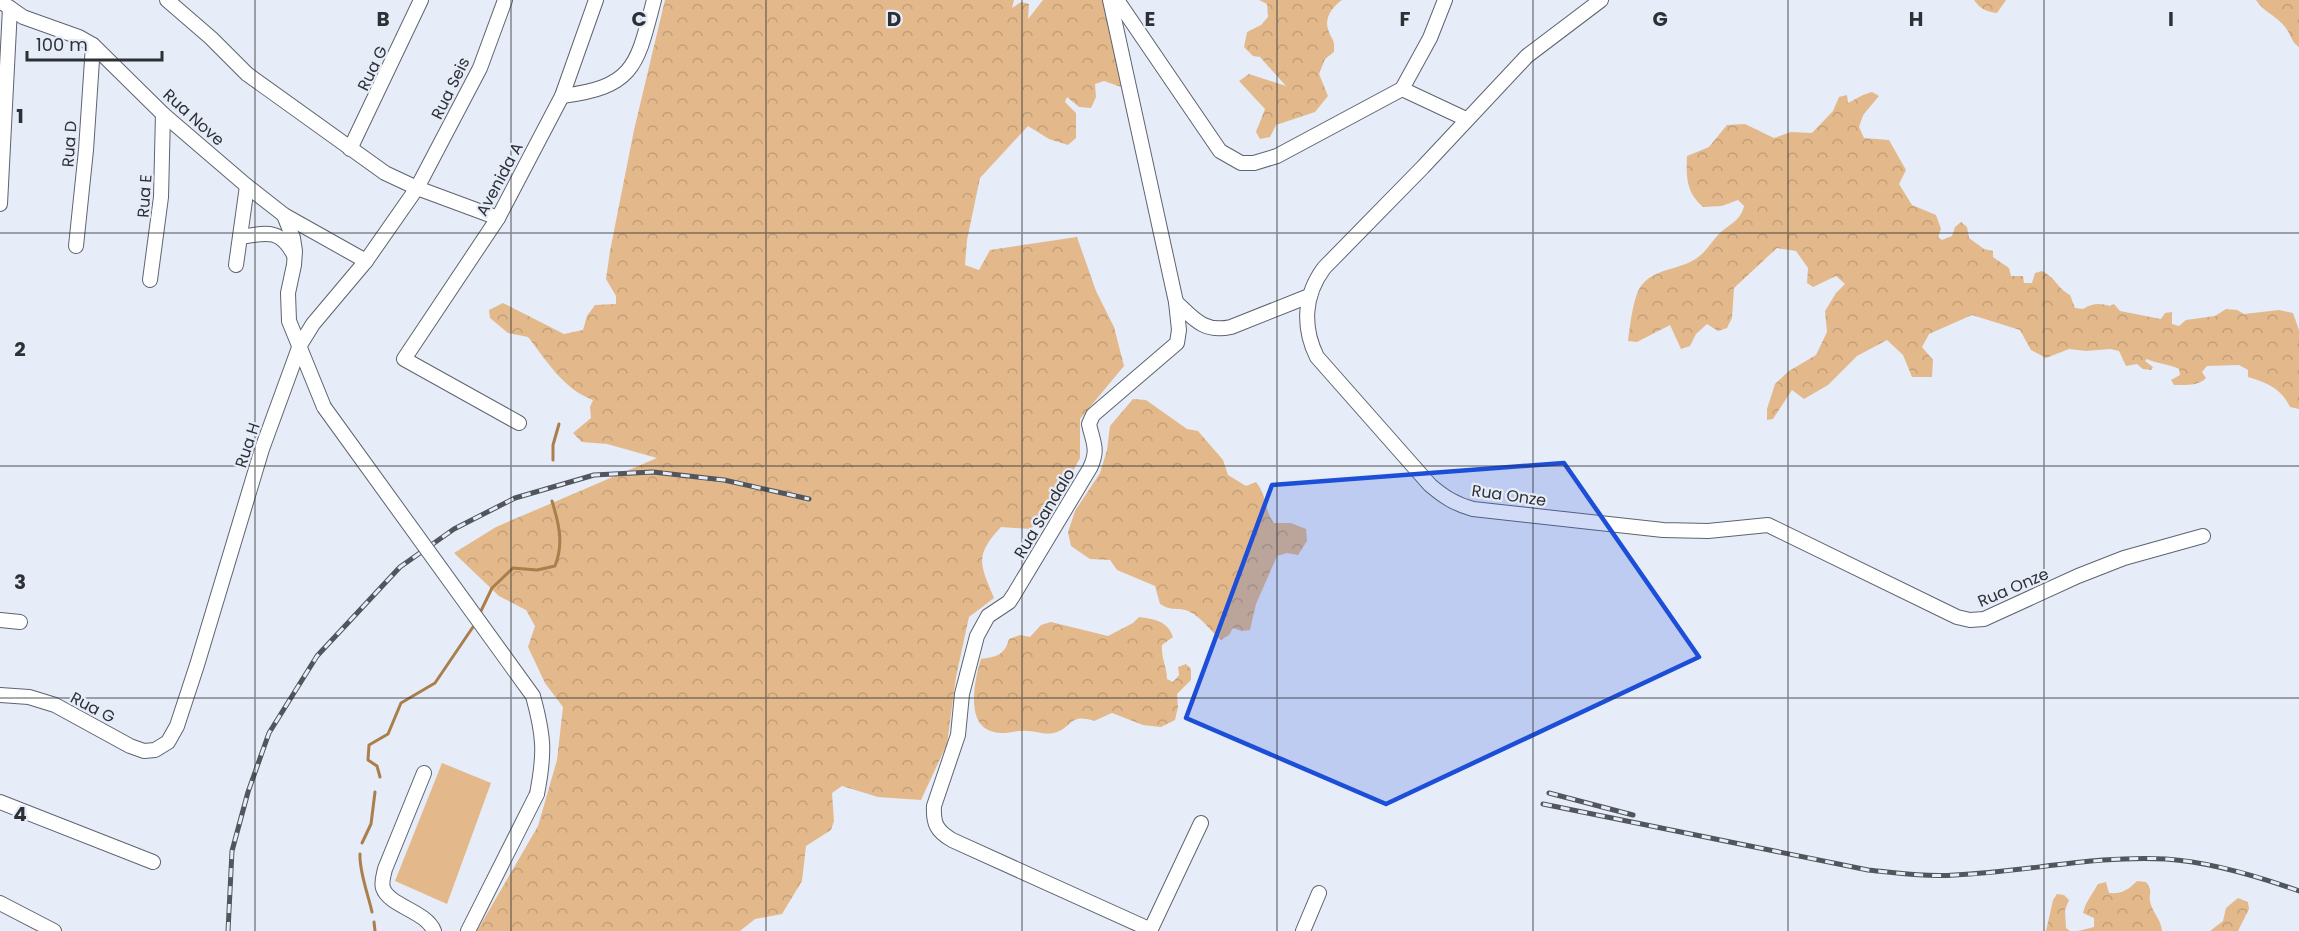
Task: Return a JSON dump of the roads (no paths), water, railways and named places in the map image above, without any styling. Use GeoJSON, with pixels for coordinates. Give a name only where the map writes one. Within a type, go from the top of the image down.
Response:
{"type":"FeatureCollection","features":[{"type":"Feature","properties":{"kind":"street"},"geometry":{"type":"LineString","coordinates":[[167,0],[248,74],[350,149],[385,172],[417,188],[498,218]]}},
{"type":"Feature","properties":{"kind":"street","name":"Rua G"},"geometry":{"type":"LineString","coordinates":[[350,149],[421,0]]}},
{"type":"Feature","properties":{"kind":"street","name":"Rua Seis"},"geometry":{"type":"LineString","coordinates":[[417,188],[480,68],[505,0]]}},
{"type":"Feature","properties":{"kind":"street","name":"Avenida A"},"geometry":{"type":"LineString","coordinates":[[519,423],[404,359],[498,218],[562,96],[596,0]]}},
{"type":"Feature","properties":{"kind":"street"},"geometry":{"type":"LineString","coordinates":[[562,96],[584,94],[608,87],[624,75],[636,59],[646,37],[654,0]]}},
{"type":"Feature","properties":{"kind":"street","name":"Rua Sandalo"},"geometry":{"type":"LineString","coordinates":[[1110,0],[1176,302],[1179,330],[1177,343],[1093,416],[1089,423],[1096,449],[1090,468],[1014,596],[983,621],[964,685],[958,735],[934,806],[933,816],[937,829],[952,840],[1150,931]]}},
{"type":"Feature","properties":{"kind":"street"},"geometry":{"type":"LineString","coordinates":[[1117,0],[1209,138],[1220,151],[1241,164],[1254,163],[1276,156],[1402,89],[1430,38],[1445,0]]}},
{"type":"Feature","properties":{"kind":"street","name":"Rua Onze"},"geometry":{"type":"LineString","coordinates":[[1601,0],[1527,56],[1324,268],[1315,280],[1309,296],[1306,310],[1309,341],[1317,357],[1430,485],[1456,504],[1473,509],[1663,530],[1708,531],[1768,525],[1957,617],[1970,620],[1984,619],[2006,611],[2078,576],[2124,558],[2203,536]]}},
{"type":"Feature","properties":{"kind":"street"},"geometry":{"type":"LineString","coordinates":[[0,204],[5,4]]}},
{"type":"Feature","properties":{"kind":"street","name":"Rua Nove"},"geometry":{"type":"LineString","coordinates":[[5,4],[23,17],[79,37],[93,45],[164,114],[247,186],[285,215],[366,261]]}},
{"type":"Feature","properties":{"kind":"street","name":"Rua D"},"geometry":{"type":"LineString","coordinates":[[76,246],[86,150],[93,45]]}},
{"type":"Feature","properties":{"kind":"street"},"geometry":{"type":"LineString","coordinates":[[1402,89],[1466,119]]}},
{"type":"Feature","properties":{"kind":"street","name":"Rua E"},"geometry":{"type":"LineString","coordinates":[[150,280],[161,197],[164,114]]}},
{"type":"Feature","properties":{"kind":"street"},"geometry":{"type":"LineString","coordinates":[[237,265],[247,186]]}},
{"type":"Feature","properties":{"kind":"street","name":"Rua H"},"geometry":{"type":"LineString","coordinates":[[168,742],[177,726],[262,449],[300,345],[313,324],[366,261],[417,188]]}},
{"type":"Feature","properties":{"kind":"street"},"geometry":{"type":"LineString","coordinates":[[285,215],[293,238],[295,257],[287,308],[289,321],[324,407],[533,696],[542,727],[543,762],[537,794],[468,931]]}},
{"type":"Feature","properties":{"kind":"street"},"geometry":{"type":"LineString","coordinates":[[240,237],[265,233],[280,236],[288,244],[295,257]]}},
{"type":"Feature","properties":{"kind":"street"},"geometry":{"type":"LineString","coordinates":[[1176,302],[1206,327],[1220,330],[1309,296]]}},
{"type":"Feature","properties":{"kind":"street"},"geometry":{"type":"LineString","coordinates":[[0,620],[20,622]]}},
{"type":"Feature","properties":{"kind":"street","name":"Rua G"},"geometry":{"type":"LineString","coordinates":[[0,695],[29,697],[55,705],[130,746],[144,751],[154,750],[168,742]]}},
{"type":"Feature","properties":{"kind":"street"},"geometry":{"type":"LineString","coordinates":[[424,773],[410,804],[382,882],[388,896],[424,919],[434,931]]}},
{"type":"Feature","properties":{"kind":"street"},"geometry":{"type":"LineString","coordinates":[[0,802],[153,862]]}},
{"type":"Feature","properties":{"kind":"street"},"geometry":{"type":"LineString","coordinates":[[1150,931],[1201,823]]}},
{"type":"Feature","properties":{"kind":"street"},"geometry":{"type":"LineString","coordinates":[[1303,931],[1319,893]]}},
{"type":"Feature","properties":{"kind":"street"},"geometry":{"type":"LineString","coordinates":[[0,903],[54,931]]}},
{"type":"Feature","properties":{"kind":"waterway"},"geometry":{"type":"LineString","coordinates":[[553,460],[553,445],[559,424]]}},
{"type":"Feature","properties":{"kind":"waterway"},"geometry":{"type":"LineString","coordinates":[[479,615],[492,588],[513,568],[537,570],[555,566],[560,534],[552,501]]}},
{"type":"Feature","properties":{"kind":"waterway"},"geometry":{"type":"LineString","coordinates":[[380,777],[377,766],[368,760],[369,745],[388,734],[401,703],[435,683],[475,624]]}},
{"type":"Feature","properties":{"kind":"waterway"},"geometry":{"type":"LineString","coordinates":[[362,843],[371,824],[375,792]]}},
{"type":"Feature","properties":{"kind":"waterway"},"geometry":{"type":"LineString","coordinates":[[360,854],[362,875],[372,912]]}},
{"type":"Feature","properties":{"kind":"waterway"},"geometry":{"type":"LineString","coordinates":[[374,922],[375,931]]}},
{"type":"Feature","properties":{"kind":"railway"},"geometry":{"type":"LineString","coordinates":[[228,931],[232,851],[248,792],[269,733],[317,656],[400,567],[454,529],[515,498],[594,475],[653,472],[724,480],[809,499]]}},
{"type":"Feature","properties":{"kind":"railway"},"geometry":{"type":"LineString","coordinates":[[1549,793],[1633,815]]}},
{"type":"Feature","properties":{"kind":"railway"},"geometry":{"type":"LineString","coordinates":[[1543,804],[1868,870],[1944,875],[2113,859],[2166,859],[2234,870],[2299,891]]}}]}
